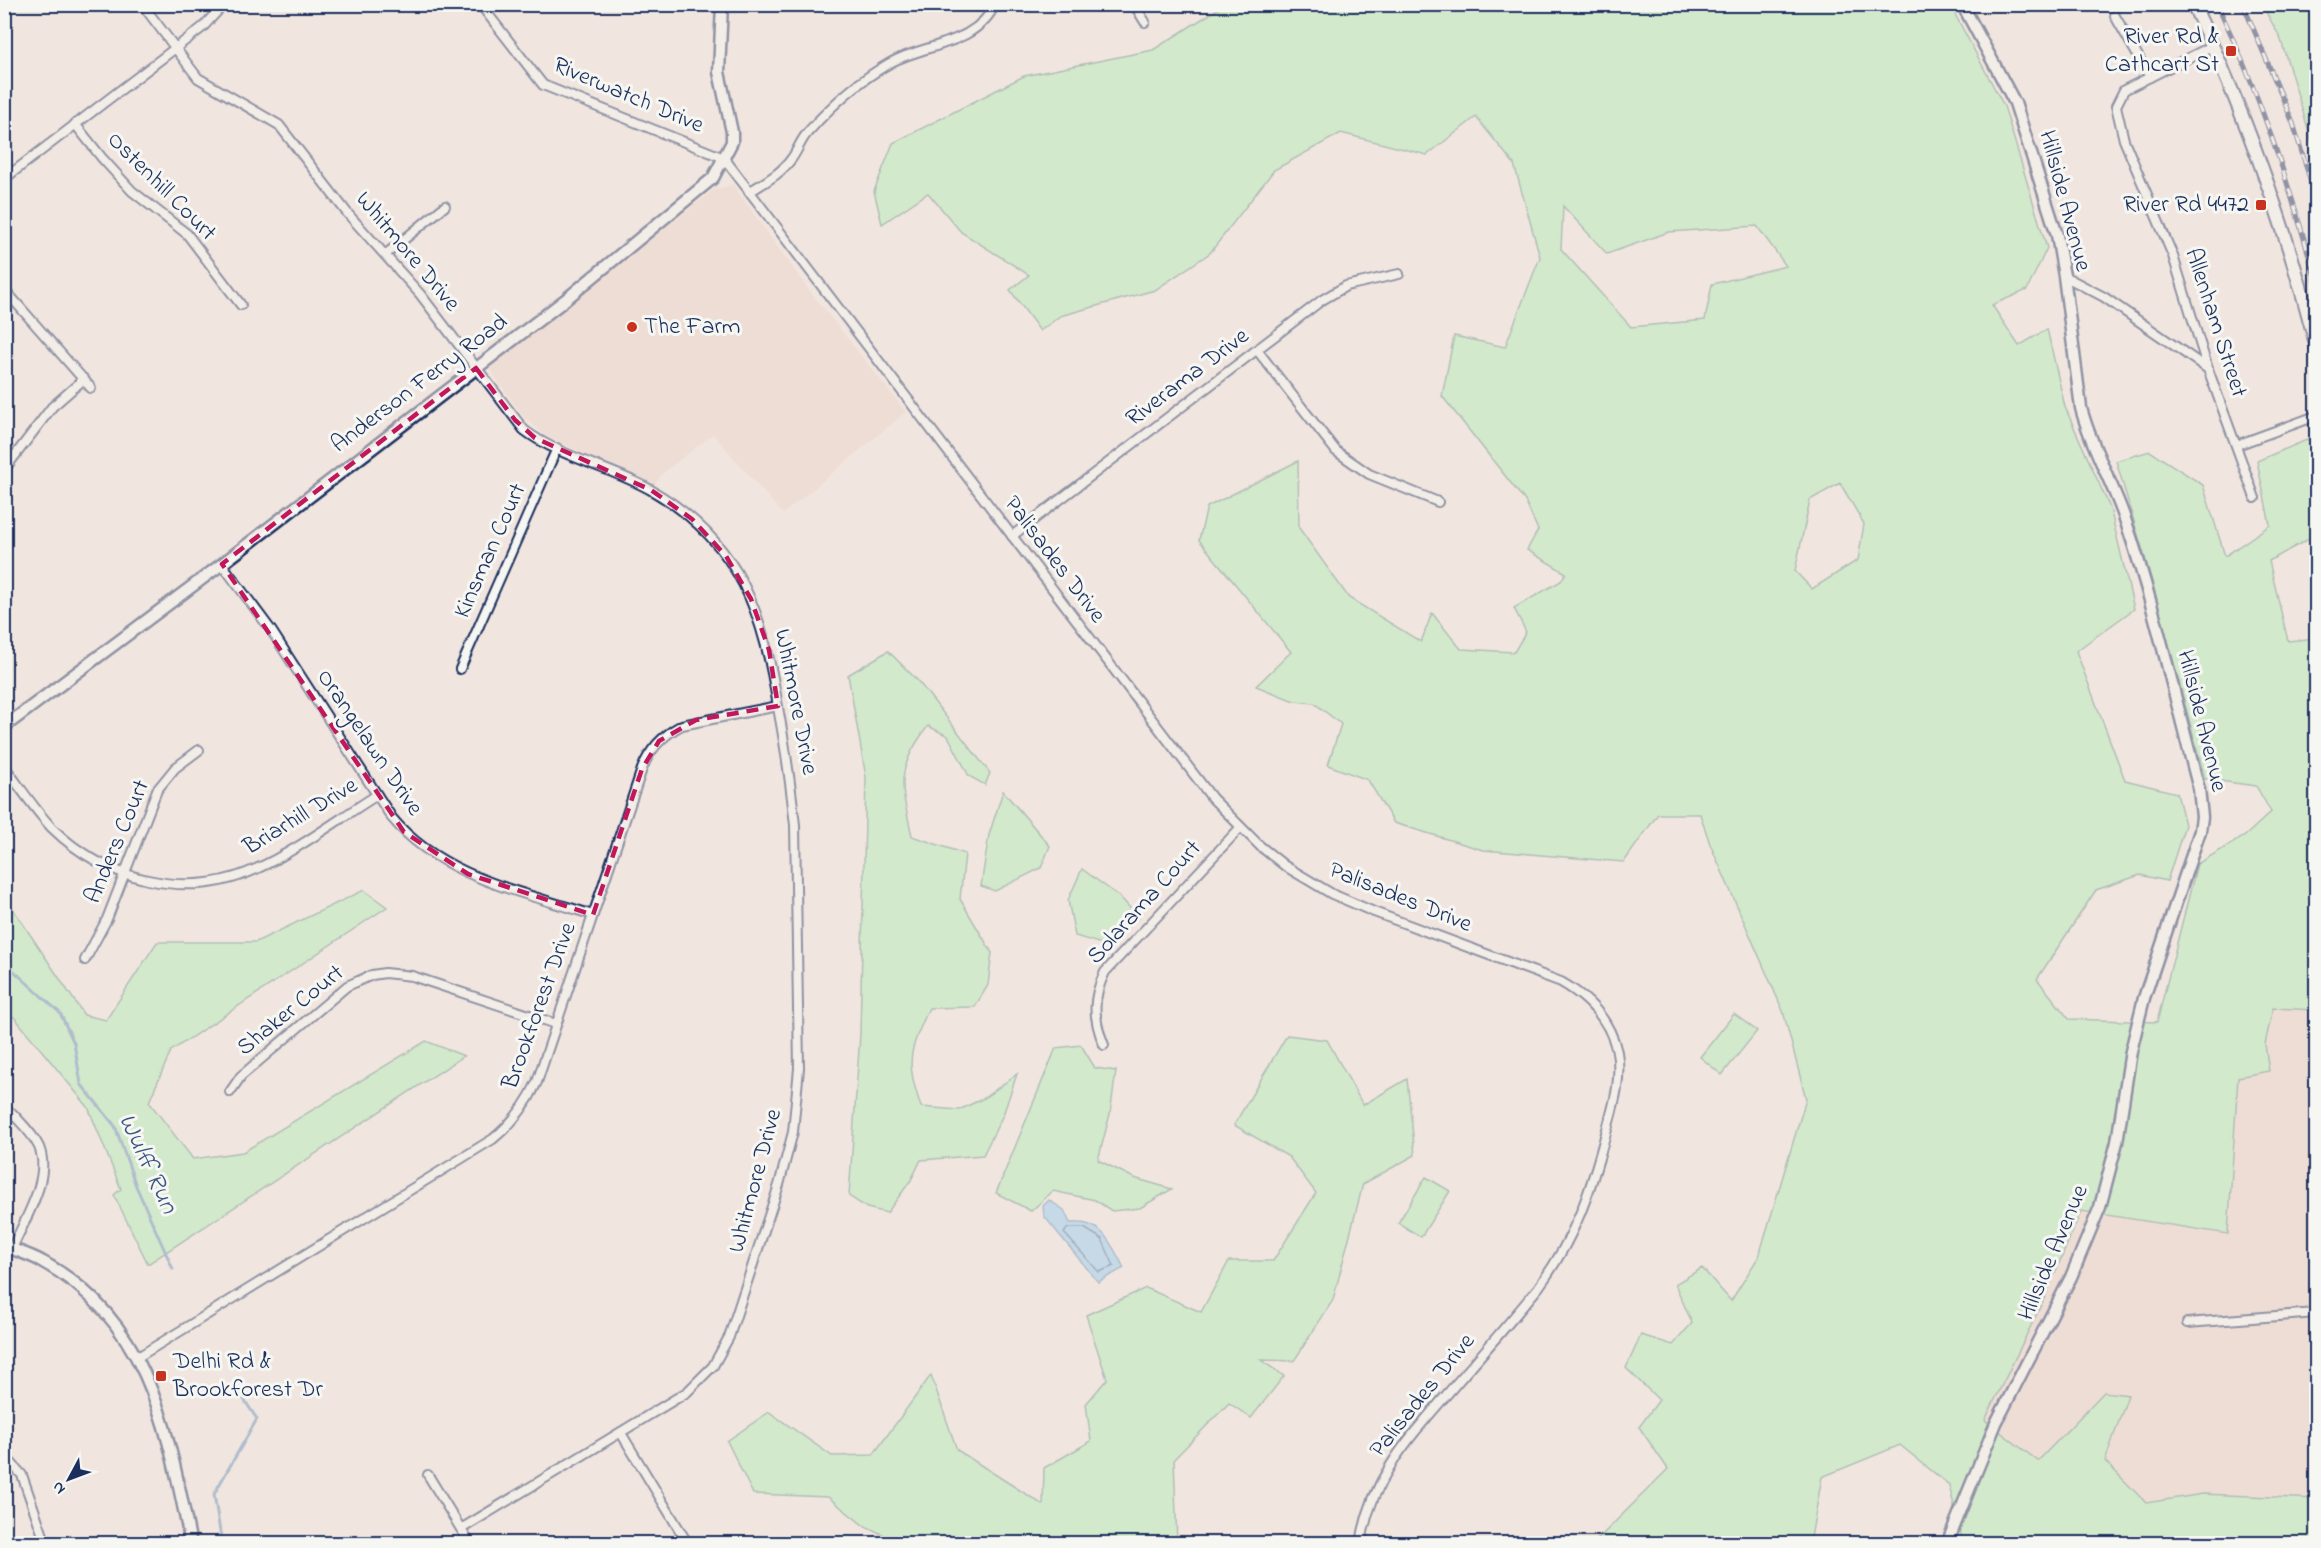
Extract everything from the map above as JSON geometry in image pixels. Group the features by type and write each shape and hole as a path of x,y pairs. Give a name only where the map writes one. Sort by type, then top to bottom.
{"main road":[{"path":"2193,4 2262,166 2297,270 2316,344"}],"street":[{"name":"Whitmore Drive","path":"142,4 206,84 279,125 348,214 420,294 524,430 556,448 651,490 670,502 708,535 726,556 751,599 769,650 795,825 799,1068 791,1142 772,1207 723,1350 701,1380 687,1392 461,1529"},
{"path":"4,179 210,21 224,4"},
{"name":"Riverwatch Drive","path":"480,4 543,85 724,158"},
{"name":"Anderson Ferry Road","path":"4,727 222,564 565,300 713,178 732,142 732,132 719,72 722,4"},
{"path":"749,192 784,167 823,114 873,75 907,54 964,36 982,21 995,4"},
{"path":"1134,4 1145,22"},
{"name":"Hillside Avenue","path":"1947,1544 1996,1423 2071,1277 2100,1207 2115,1152 2131,1051 2144,998 2200,831 2202,817 2199,789 2130,536 2113,487 2085,427 2057,235 2015,103 1962,4"},
{"path":"2115,16 2150,77 2212,46"},
{"name":"Allenham Street","path":"2150,77 2121,94 2116,106 2124,140 2162,226 2208,369 2255,498"},
{"name":"Ostenhill Court","path":"75,124 132,191 187,234 241,305"},
{"name":"Palisades Drive","path":"724,158 1212,798 1240,828 1285,866 1332,894 1561,982 1577,992 1600,1014 1617,1052 1618,1079 1590,1192 1569,1243 1538,1288 1399,1450 1377,1486 1369,1507 1361,1544"},
{"path":"385,255 446,206"},
{"name":"Riverama Drive","path":"1012,536 1333,292 1359,282 1399,273"},
{"path":"2064,276 2104,297 2208,369"},
{"path":"6,292 91,387"},
{"path":"1257,350 1336,451 1369,474 1438,502"},
{"path":"4,470 52,407 84,379"},
{"path":"2237,446 2316,416"},
{"name":"Kinsman Court","path":"460,669 556,448"},
{"name":"Orangelawn Drive","path":"222,564 272,630 377,795 404,832 418,845 458,869 593,915"},
{"name":"Brookforest Drive","path":"138,1357 493,1139 519,1114 529,1099 556,1024 642,769 659,741 670,731 696,720 778,706"},
{"name":"Anders Court","path":"85,960 107,919 157,789 175,768 199,750"},
{"name":"Briarhill Drive","path":"4,766 36,809 65,839 95,860 124,874 151,881 192,884 237,876 274,860 377,795"},
{"name":"Solarama Court","path":"1104,1045 1094,1011 1097,991 1105,972 1240,828"},
{"name":"Shaker Court","path":"230,1092 241,1076 340,992 372,975 399,973 412,976 556,1024"},
{"path":"12,1113 38,1145 43,1166 39,1183 8,1247 42,1261 79,1287 117,1327 138,1357 164,1420 190,1544"},
{"path":"2187,1323 2316,1313"},
{"path":"621,1433 688,1544"},
{"path":"4,1455 22,1475 46,1544"},
{"path":"429,1475 470,1544"}],"highlighted area":[{"path":"476,368 515,420 535,438 651,490 692,519 726,556 751,599 769,650 778,706 696,720 659,741 642,769 593,915 468,874 404,832 222,564"}],"shaded area":[{"path":"733,185 809,290 906,412 783,514 713,434 663,473 654,486 544,435 523,416 490,370 494,361 715,189"},
{"path":"2273,1007 2316,1010 2316,1499 2203,1494 2146,1503 2105,1462 2127,1395 2104,1392 2038,1462 1985,1420 2045,1297 2081,1211 2228,1234 2238,1076 2269,1071 2265,1044"}],"green space":[{"path":"1224,5 1950,5 2004,106 2047,248 2027,290 1992,305 2019,346 2047,329 2065,407 2110,508 2134,609 2076,651 2125,780 2177,793 2185,825 2167,881 2140,875 2096,890 2037,979 2069,1019 2157,1022 2197,864 2245,836 2271,812 2256,786 2205,779 2153,585 2116,461 2150,451 2203,485 2225,556 2270,525 2257,461 2309,439 2316,456 2316,535 2269,561 2288,641 2316,638 2316,1010 2273,1008 2265,1044 2269,1071 2238,1077 2228,1234 2081,1211 2045,1297 1985,1420 2038,1461 2104,1392 2128,1395 2105,1461 2146,1503 2203,1494 2316,1499 2316,1543 1963,1543 1949,1485 1900,1445 1822,1477 1810,1543 1594,1543 1668,1469 1639,1427 1659,1400 1626,1368 1641,1335 1673,1345 1692,1323 1675,1284 1702,1268 1731,1301 1759,1256 1806,1099 1783,1011 1710,844 1700,814 1658,814 1624,862 1483,850 1394,823 1368,780 1328,765 1341,724 1314,703 1294,701 1256,686 1291,652 1199,540 1207,507 1298,461 1299,528 1349,598 1421,642 1432,613 1461,649 1514,652 1526,632 1514,608 1561,581 1566,573 1527,550 1538,530 1525,501 1442,396 1454,336 1505,347 1540,257 1514,164 1476,117 1427,155 1341,133 1274,170 1210,253 1155,290 1060,316 1040,331 1010,290 1029,275 961,232 928,193 882,224 874,191 893,143 1024,76 1153,50","holes":["1563,206 1607,254 1669,232 1757,226 1786,266 1712,284 1705,320 1631,327 1561,249","1840,483 1864,524 1858,560 1812,589 1795,571 1810,500"]},
{"path":"2262,5 2316,5 2316,155 2280,37"},
{"path":"888,651 918,681 990,773 985,785 969,776 948,736 928,726 905,767 903,791 912,836 965,854 960,899 992,953 988,985 975,1007 929,1008 913,1046 911,1066 916,1091 921,1107 959,1110 984,1098 1017,1074 1003,1115 983,1155 921,1160 911,1180 887,1213 867,1208 849,1196 860,1034 866,777 848,675"},
{"path":"1003,791 1050,846 1041,868 995,891 981,886 989,835"},
{"path":"1082,869 1120,897 1139,918 1105,945 1075,936 1068,900"},
{"path":"364,890 387,907 171,1051 149,1102 193,1159 243,1152 426,1041 464,1056 148,1264 114,1195 121,1189 88,1107 15,1018 5,1011 5,897 84,1015 106,1020 157,942 256,942"},
{"path":"1734,1014 1757,1031 1722,1075 1700,1057"},
{"path":"1287,1035 1327,1040 1363,1105 1407,1079 1415,1155 1363,1184 1333,1300 1294,1361 1261,1360 1284,1376 1251,1418 1229,1403 1174,1459 1177,1543 901,1543 863,1525 828,1497 753,1494 727,1441 769,1412 832,1456 873,1455 931,1375 957,1450 1043,1505 1044,1468 1091,1441 1086,1404 1107,1379 1086,1315 1146,1288 1201,1312 1229,1261 1273,1261 1316,1193 1289,1157 1234,1125"},
{"path":"1081,1045 1095,1068 1116,1071 1110,1114 1098,1160 1134,1178 1172,1189 1140,1208 1112,1211 1095,1200 1053,1191 1031,1211 996,1193 1056,1048"},
{"path":"1426,1177 1450,1191 1421,1237 1398,1223"}],"water":[{"path":"1049,1200 1064,1210 1070,1223 1081,1223 1098,1229 1109,1242 1124,1268 1098,1282 1044,1216 1043,1206"}],"waterway":[{"name":"Wulff Run","path":"4,962 60,1013 74,1043 81,1084 115,1126 136,1186 173,1269"},
{"name":"Wulff Run","path":"222,1544 214,1494 257,1419 243,1398"}],"railway":[{"path":"2217,4 2247,72 2273,141 2316,281"},
{"path":"2243,4 2293,123 2316,199"}],"place":[{"name":"River Rd & Cathcart St","path":"2231,51"},
{"name":"River Rd 4472","path":"2261,205"},
{"name":"The Farm","path":"632,327"},
{"name":"Delhi Rd & Brookforest Dr","path":"161,1376"}]}
